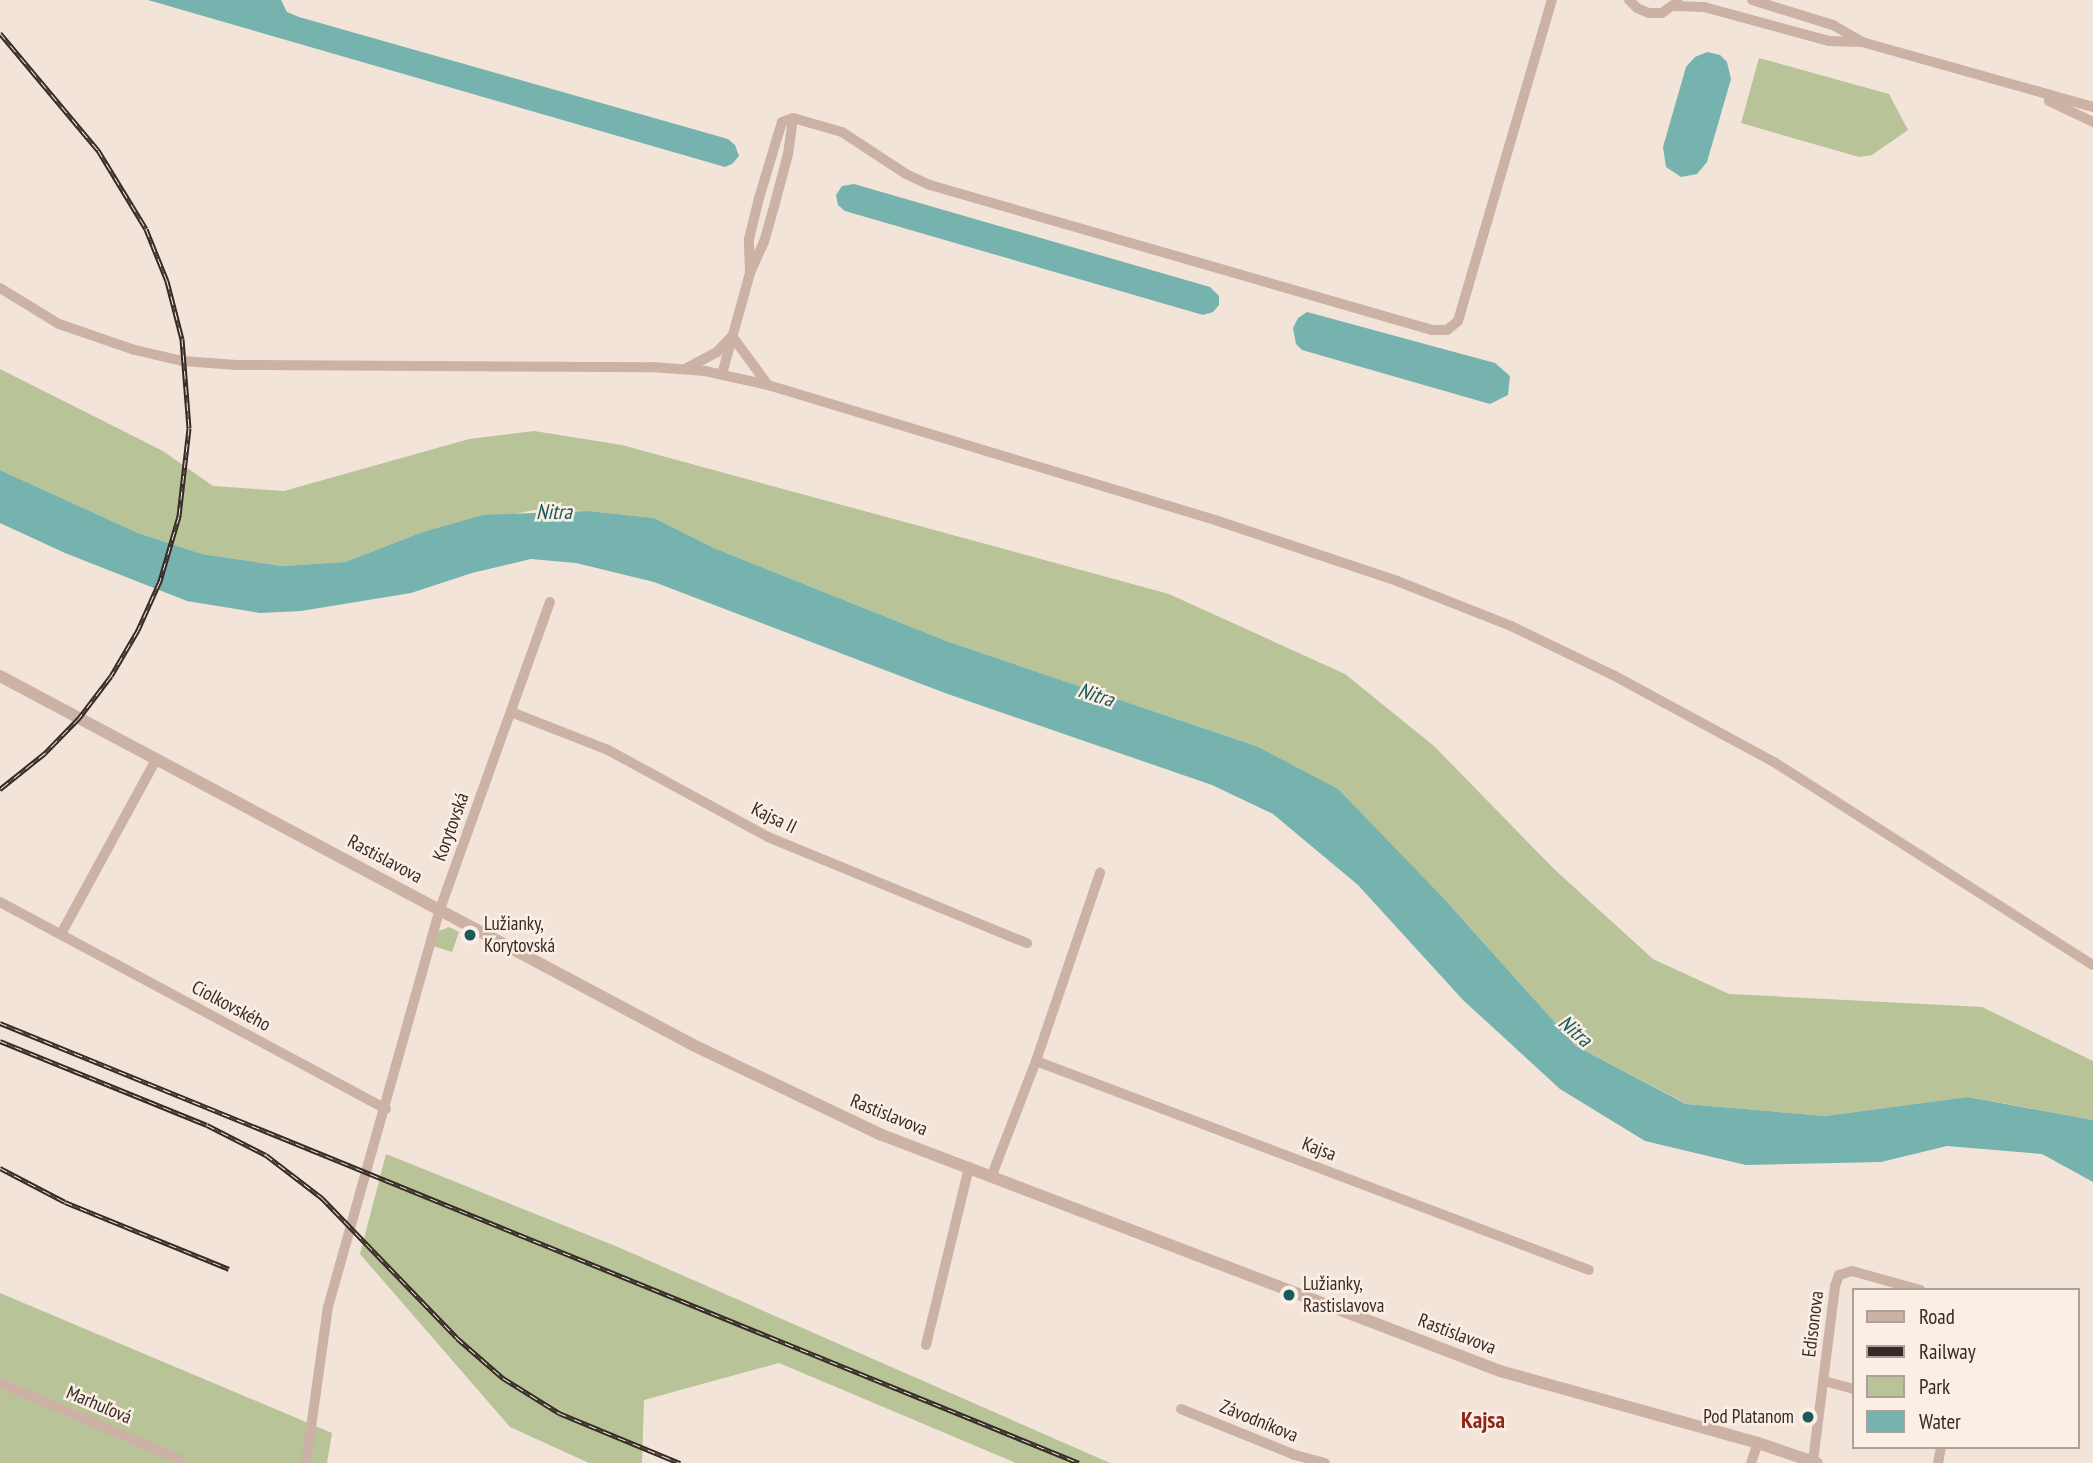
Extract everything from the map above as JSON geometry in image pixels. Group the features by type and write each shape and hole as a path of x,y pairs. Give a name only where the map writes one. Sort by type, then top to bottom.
{"street":[{"path":"750,272 749,239 759,198 782,122 793,118 842,132 906,174 930,185 1432,330 1447,330 1458,321 1552,0"},
{"path":"1629,0 1636,8 1649,13 1662,13 1677,3 1704,7 1829,41 1862,42"},
{"path":"1752,0 1833,25 1862,42 2021,89 2093,107"},
{"path":"2021,89 2093,122"},
{"path":"722,374 750,272 764,242 793,118"},
{"path":"0,288 58,324 135,350 182,361 237,365 686,369 722,374 768,385 1221,522 1397,581 1511,626 1702,721 1774,762 2093,965"},
{"path":"686,369 717,352 732,336"},
{"path":"732,336 768,385"},
{"name":"Korytovská","path":"306,1463 328,1307 386,1109 440,909 550,602"},
{"name":"Rastislavova","path":"0,676 782,1090 882,1135 1500,1371 1758,1443 1815,1462"},
{"name":"Kajsa II","path":"511,712 608,750 768,837 1027,943"},
{"path":"61,934 156,760"},
{"path":"992,1175 1037,1060 1100,873"},
{"name":"Ciolkovského","path":"0,902 386,1109"},
{"name":"Kajsa","path":"1037,1060 1589,1270"},
{"path":"926,1345 969,1167"},
{"name":"Edisonova","path":"1815,1462 1839,1275 1852,1271 1913,1288"},
{"path":"1824,1381 1852,1389"},
{"name":"Marhuľová","path":"0,1383 166,1453 182,1463"},
{"name":"Závodníkova","path":"1181,1409 1295,1455 1325,1463"},
{"path":"1751,1463 1758,1443"}],"green space":[{"path":"1759,58 1889,94 1908,130 1872,155 1859,157 1741,123"},
{"path":"0,369 163,451 213,486 284,491 469,439 534,431 622,445 1169,594 1345,674 1434,746 1554,869 1653,959 1729,994 1982,1007 2093,1061 2093,1120 1969,1097 1825,1116 1687,1104 1576,1046 1447,902 1256,746 949,642 714,548 654,518 588,511 534,510 420,533 345,562 282,566 202,554 138,533 0,470"},
{"path":"449,927 459,932 452,952 433,946 439,931"},
{"path":"386,1154 618,1247 1110,1463 1016,1463 779,1363 644,1400 642,1463 589,1463 510,1427 360,1254"},
{"path":"0,1293 332,1433 327,1463 0,1463"}],"water":[{"path":"148,0 281,0 287,12 299,17 728,139 735,145 739,156 725,167"},
{"path":"1707,52 1720,55 1727,62 1731,79 1707,162 1697,174 1681,177 1666,167 1663,147 1686,67 1695,57"},
{"path":"854,184 1210,287 1219,296 1219,305 1213,312 1203,315 845,211 838,205 836,195 842,186"},
{"path":"1307,312 1495,363 1510,376 1508,395 1490,404 1302,350 1296,344 1293,328 1298,318"},
{"name":"Nitra","path":"0,470 138,533 202,554 282,566 345,562 420,533 483,515 588,511 654,518 714,548 949,642 1256,746 1338,789 1447,902 1576,1046 1686,1104 1825,1116 1968,1097 2093,1120 2093,1182 2042,1154 1947,1146 1881,1162 1746,1165 1645,1141 1560,1089 1463,1000 1358,885 1273,814 1212,785 945,693 654,582 576,563 531,559 472,573 411,593 301,611 260,613 187,601 65,553 0,523"}],"railway":[{"path":"0,33 98,150 146,229 167,281 182,339 189,428 179,516 160,581 138,630 111,676 79,718 45,753 0,789"},
{"path":"0,1023 1079,1463"},
{"path":"0,1041 207,1125 266,1155 322,1198 457,1338 503,1378 559,1413 680,1463"},
{"path":"0,1168 65,1202 229,1269"}],"place":[{"name":"Lužianky, Korytovská","path":"470,935"},
{"name":"Lužianky, Rastislavova","path":"1289,1295"},
{"name":"Pod Platanom","path":"1808,1417"}],"district":[{"name":"Kajsa","path":"1483,1420"}]}
